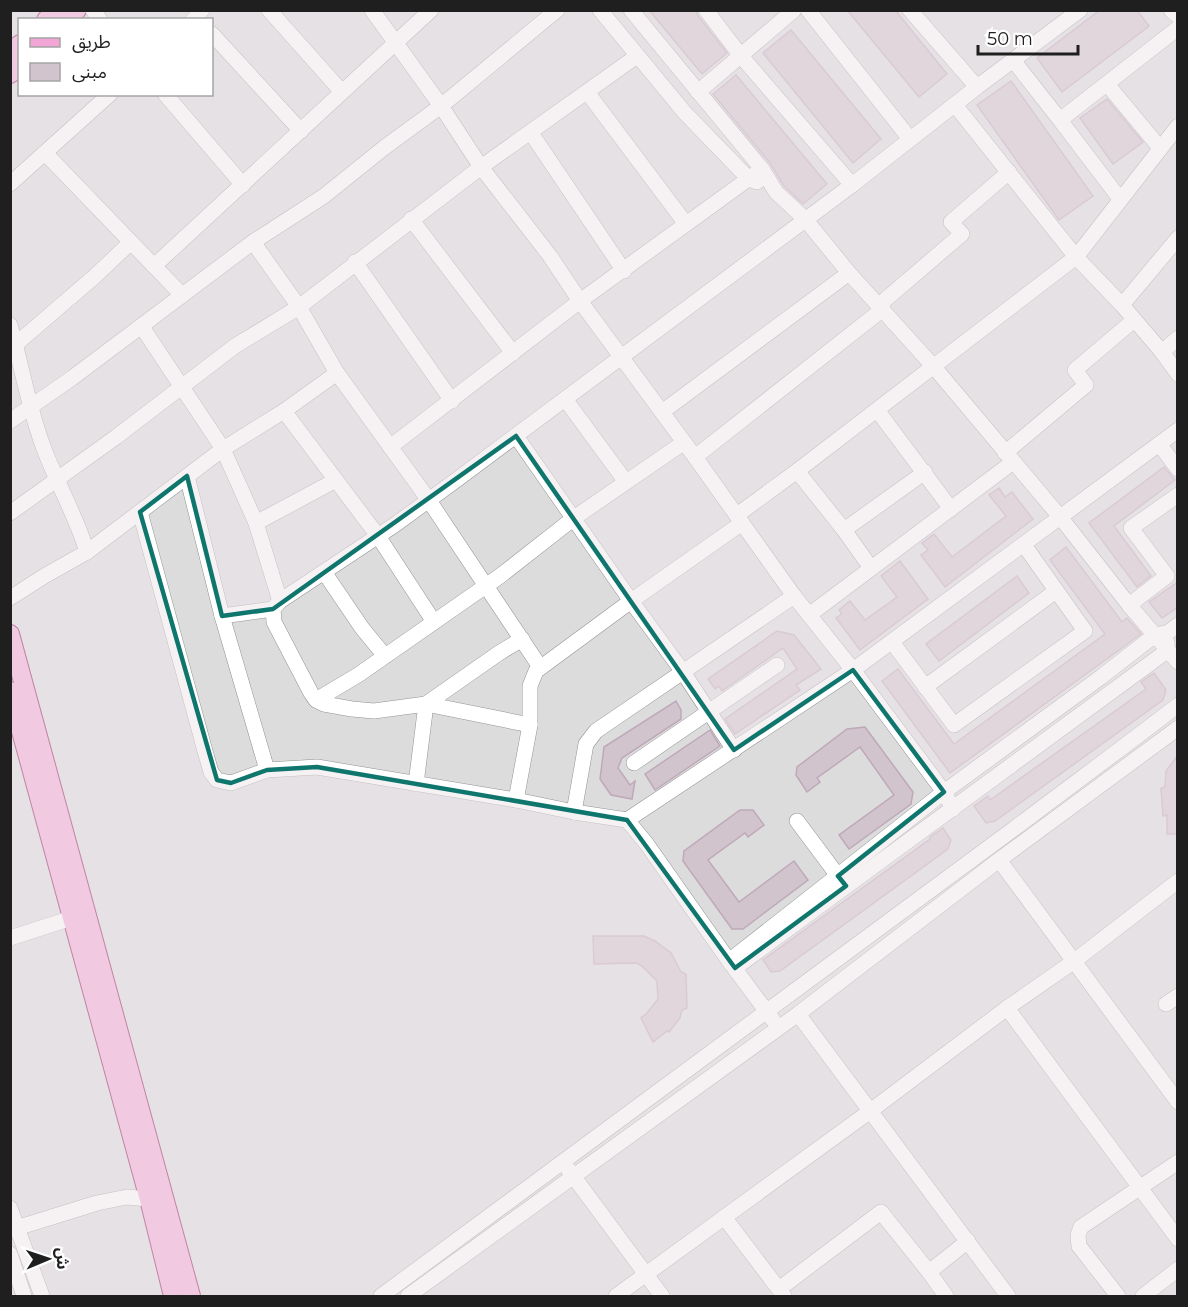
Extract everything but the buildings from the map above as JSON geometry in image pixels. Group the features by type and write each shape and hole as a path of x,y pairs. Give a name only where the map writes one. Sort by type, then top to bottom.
{"main road":[{"path":"10,634 157,1199 173,1296"},
{"path":"10,691 72,918 157,1199 191,1296"}],"street":[{"path":"269,10 342,92"},
{"path":"372,10 481,166 550,256 580,301 808,615 853,670 944,792 953,809"},
{"path":"154,266 431,10"},
{"path":"10,421 142,327 253,242 324,196 441,106 556,10"},
{"path":"600,10 686,113 805,219 1061,518 1128,605 1166,631 1172,657 953,809 842,881 732,964"},
{"path":"631,10 698,92 755,174"},
{"path":"706,10 741,56 852,185"},
{"path":"698,92 794,10"},
{"path":"808,10 910,139"},
{"path":"910,10 977,87"},
{"path":"222,616 276,605 378,536 622,358 1080,10"},
{"path":"1171,10 1178,16"},
{"path":"1060,120 1178,28"},
{"path":"213,35 301,131"},
{"path":"10,513 235,346 298,307 481,166 531,133 637,56"},
{"path":"1014,60 1120,199"},
{"path":"1107,84 1160,148"},
{"path":"587,92 686,224"},
{"path":"10,184 108,96"},
{"path":"167,96 243,185"},
{"path":"956,105 1076,257 1122,305 1178,374"},
{"path":"516,800 530,725 530,686 536,671 740,519 798,471 1076,257 1178,126"},
{"path":"531,133 624,271"},
{"path":"45,153 182,295"},
{"path":"695,457 881,307 962,234 951,222 1009,172"},
{"path":"390,447 580,301 755,174"},
{"path":"411,219 513,353"},
{"path":"1122,305 1178,238"},
{"path":"16,344 131,242"},
{"path":"253,242 298,307 336,373 428,499 540,667"},
{"path":"355,262 452,401"},
{"path":"662,412 849,273"},
{"path":"808,615 951,509 1009,458 1086,385 1075,370 1134,320"},
{"path":"10,325 30,407 56,480 80,528 87,552"},
{"path":"142,327 223,449 256,523 276,605 274,622 316,700 324,704 374,711 426,704 530,725"},
{"path":"1162,352 1178,338"},
{"path":"10,598 87,552 223,449 285,411 336,373"},
{"path":"565,399 626,482"},
{"path":"877,410 951,509"},
{"path":"285,411 378,536 434,622"},
{"path":"140,512 211,771 217,780 231,783 267,770 317,767 627,820 853,670 1178,430"},
{"path":"516,436 683,672 734,750"},
{"path":"316,700 358,675 487,585 574,518 683,443"},
{"path":"1160,444 1178,469"},
{"path":"798,471 871,568"},
{"path":"844,530 925,472"},
{"path":"187,476 222,616 267,770"},
{"path":"256,523 336,480"},
{"path":"1128,605 1172,572 1131,528 1178,495"},
{"path":"892,642 954,725 1085,631 1024,545"},
{"path":"324,572 362,628 385,656"},
{"path":"925,687 1056,591"},
{"path":"574,812 586,744 596,731 794,596"},
{"path":"842,881 944,792 1166,631"},
{"path":"416,784 426,704 522,639"},
{"path":"634,764 777,665"},
{"path":"381,1296 768,1012 1178,705"},
{"path":"408,1296 798,1014 999,860 1178,728"},
{"path":"627,820 778,1027"},
{"path":"797,821 842,881"},
{"path":"999,860 1178,1102"},
{"path":"616,1296 869,1112 1007,1008 1073,962 1178,881"},
{"path":"10,938 72,918"},
{"path":"1007,1008 1178,1239"},
{"path":"798,1014 1008,1296"},
{"path":"563,1161 662,1296"},
{"path":"1118,1296 1079,1246 1078,1235 1081,1227 1178,1162"},
{"path":"14,1228 97,1203 127,1197 157,1199"},
{"path":"10,1208 14,1228 42,1296"},
{"path":"724,1216 781,1293 881,1212 946,1296"},
{"path":"929,1272 968,1241"},
{"path":"10,1254 24,1296"},
{"path":"1143,1296 1178,1269"}],"highlighted area":[{"path":"516,436 734,750 853,670 944,792 838,876 846,886 735,968 627,820 317,767 267,770 231,783 217,780 140,512 187,476 222,616 273,609"}],"shaded area":[{"path":"11,11 1177,11 1177,1296 11,1296"}]}
